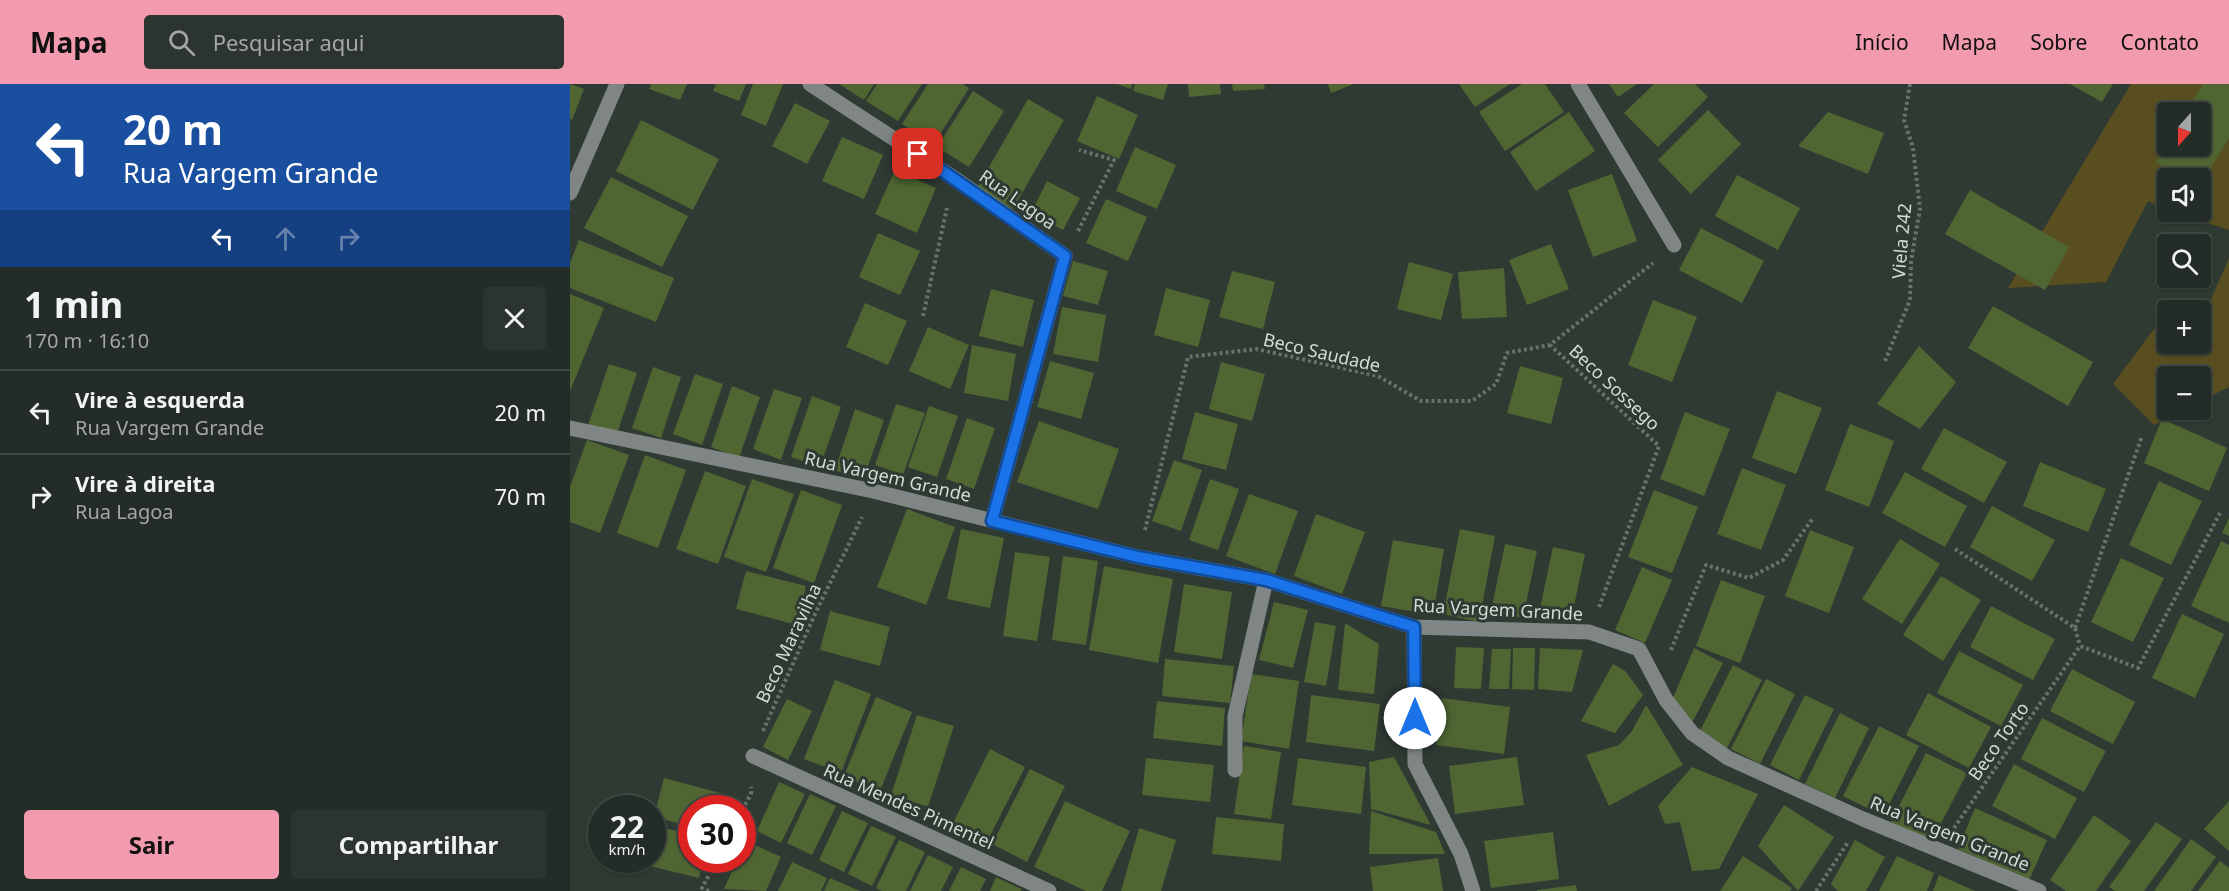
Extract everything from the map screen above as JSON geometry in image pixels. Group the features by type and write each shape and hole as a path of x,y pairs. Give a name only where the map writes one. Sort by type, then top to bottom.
{"street":[{"path":"570,193 617,84"},
{"name":"Rua Lagoa","path":"810,84 954,178 1065,256"},
{"path":"1578,84 1674,245"},
{"path":"992,521 1065,256"},
{"name":"Rua Vargem Grande","path":"570,428 873,491 1138,557 1266,580 1414,627 1589,632 1639,650 1666,700 1692,733 1728,758 1863,819 2039,891"},
{"path":"1235,770 1235,716 1266,580"},
{"path":"1414,627 1415,764 1461,854 1473,891"},
{"name":"Rua Mendes Pimentel","path":"753,756 1049,891"}],"path":[{"name":"Viela 242","path":"1885,361 1910,300 1911,261 1920,209 1913,148 1904,120 1910,84"},
{"path":"1065,256 1114,160 1079,150"},
{"path":"923,316 954,178"},
{"name":"Beco Sossego","path":"1589,632 1659,446 1550,345 1674,245"},
{"name":"Beco Saudade","path":"1138,557 1188,357 1257,349 1378,376 1420,401 1472,401 1496,384 1506,353 1550,345"},
{"path":"2142,436 2076,628 2080,646 2138,668 2220,513"},
{"name":"Beco Maravilha","path":"750,795 753,756 786,677 873,491"},
{"path":"1657,684 1706,565 1749,578 1783,560 1813,518"},
{"path":"1955,549 2076,628"},
{"name":"Beco Torto","path":"1939,850 2080,646"},
{"path":"1816,891 1863,819"},
{"path":"709,891 702,888 710,873"}],"shaded area":[{"path":"2131,84 2229,84 2229,230 2204,222 2211,222 2211,168 2157,168 2157,205 2148,201 2106,282 2008,288"},
{"path":"2229,258 2229,387 2211,396 2211,366 2157,366 2157,420 2164,420 2154,425 2113,384 2157,325 2157,354 2211,354 2211,300"}],"building":[{"path":"570,84 584,89 572,120 570,119"},
{"path":"651,84 687,84 680,100 649,89"},
{"path":"716,84 746,84 739,101 713,91"},
{"path":"753,84 783,84 766,126 741,115"},
{"path":"839,84 874,84 864,100"},
{"path":"877,84 922,84 898,121 866,101"},
{"path":"928,84 963,84 969,88 934,144 902,124"},
{"path":"1117,84 1132,84 1131,89"},
{"path":"1135,84 1168,84 1163,100 1133,91"},
{"path":"1188,84 1220,84 1221,94 1189,97"},
{"path":"1232,84 1264,84 1265,89 1233,91"},
{"path":"1328,84 1354,84 1331,93"},
{"path":"1459,84 1510,84 1475,107"},
{"path":"1522,84 1545,84 1564,112 1505,151 1479,112"},
{"path":"1609,84 1637,84 1618,97"},
{"path":"1654,84 1695,84 1708,97 1658,147 1624,113"},
{"path":"2070,84 2113,84 2102,102"},
{"path":"2203,84 2229,84 2229,138 2210,168 2166,168 2156,162 2160,156 2211,156 2211,102 2192,102"},
{"path":"973,91 1004,111 969,167 937,147"},
{"path":"1097,96 1138,115 1119,159 1077,141"},
{"path":"1028,99 1064,120 1013,209 977,188"},
{"path":"795,103 830,121 807,164 772,146"},
{"path":"1708,110 1741,144 1691,194 1658,160"},
{"path":"1569,112 1595,151 1536,191 1510,152"},
{"path":"1828,112 1884,133 1868,174 1798,146"},
{"path":"641,120 719,159 693,210 616,171"},
{"path":"842,137 883,155 864,199 822,181"},
{"path":"1135,147 1176,165 1157,209 1116,191"},
{"path":"895,170 936,188 917,233 875,214"},
{"path":"1612,174 1637,241 1593,257 1568,190"},
{"path":"1737,175 1800,208 1778,250 1715,216"},
{"path":"611,177 688,216 662,267 584,228"},
{"path":"1047,181 1080,198 1063,230 1031,213"},
{"path":"1970,190 2069,247 2045,290 1945,234"},
{"path":"1106,199 1147,217 1128,261 1086,243"},
{"path":"1701,228 1764,261 1742,303 1679,270"},
{"path":"878,233 920,251 900,295 859,277"},
{"path":"579,240 674,278 656,322 570,288 570,263"},
{"path":"1551,244 1569,289 1527,305 1509,260"},
{"path":"1073,261 1108,271 1098,305 1063,296"},
{"path":"1409,262 1453,274 1441,320 1397,309"},
{"path":"1504,268 1507,317 1462,319 1458,272"},
{"path":"1232,271 1275,282 1263,329 1219,317"},
{"path":"1166,288 1210,300 1198,347 1154,335"},
{"path":"991,289 1034,300 1023,347 979,336"},
{"path":"570,294 604,308 570,391"},
{"path":"1653,300 1697,317 1672,382 1628,365"},
{"path":"865,303 907,321 888,365 846,347"},
{"path":"1993,306 2093,362 2068,406 1968,348"},
{"path":"1062,307 1106,315 1098,362 1053,354"},
{"path":"928,327 969,345 950,389 909,371"},
{"path":"972,345 1016,354 1008,401 964,393"},
{"path":"1919,346 1956,382 1920,429 1877,404"},
{"path":"1050,361 1094,373 1081,419 1037,407"},
{"path":"1221,362 1265,374 1252,421 1209,409"},
{"path":"609,364 637,373 617,434 588,425"},
{"path":"1520,366 1563,378 1551,424 1507,413"},
{"path":"653,367 681,377 661,438 632,428"},
{"path":"695,374 723,384 702,445 673,434"},
{"path":"732,386 760,397 739,458 711,447"},
{"path":"774,389 802,398 781,460 753,449"},
{"path":"1777,391 1822,408 1796,474 1752,458"},
{"path":"812,396 841,407 820,467 791,457"},
{"path":"896,404 925,413 903,475 875,465"},
{"path":"929,406 958,416 937,477 908,467"},
{"path":"855,409 884,420 863,481 835,470"},
{"path":"1195,412 1238,424 1226,470 1182,459"},
{"path":"1685,412 1730,429 1704,496 1660,479"},
{"path":"967,418 995,428 974,489 946,479"},
{"path":"2162,420 2227,448 2209,491 2144,463"},
{"path":"1039,421 1119,449 1098,509 1017,482"},
{"path":"1850,424 1894,441 1869,507 1825,490"},
{"path":"1944,428 2007,462 1984,503 1921,469"},
{"path":"587,440 629,455 600,533 570,522 570,487"},
{"path":"645,455 686,470 658,548 617,533"},
{"path":"1174,460 1202,470 1181,531 1152,521"},
{"path":"2040,462 2106,489 2088,532 2023,506"},
{"path":"1742,468 1786,485 1761,550 1717,534"},
{"path":"705,471 746,486 718,564 676,549"},
{"path":"1905,472 1967,506 1945,547 1882,513"},
{"path":"752,479 794,494 766,572 724,557"},
{"path":"1210,479 1239,489 1218,550 1189,540"},
{"path":"2159,481 2202,501 2171,565 2129,545"},
{"path":"801,490 842,505 814,583 773,568"},
{"path":"1654,490 1698,507 1672,573 1628,557"},
{"path":"1249,494 1298,511 1275,574 1226,556"},
{"path":"1992,506 2055,540 2032,581 1970,547"},
{"path":"907,509 955,527 926,605 877,587"},
{"path":"1316,514 1365,532 1342,594 1294,576"},
{"path":"2229,518 2229,536 2222,533"},
{"path":"961,529 1004,538 990,608 947,599"},
{"path":"1460,529 1495,536 1479,622 1443,614"},
{"path":"1810,530 1854,547 1829,613 1785,596"},
{"path":"1900,539 1940,564 1902,624 1862,599"},
{"path":"1393,540 1444,549 1433,615 1381,606"},
{"path":"2221,541 2229,545 2229,623 2191,606"},
{"path":"1505,544 1537,551 1523,618 1491,611"},
{"path":"1553,547 1585,554 1571,620 1539,613"},
{"path":"1015,552 1050,557 1037,641 1003,636"},
{"path":"1063,556 1098,561 1086,645 1052,640"},
{"path":"2121,558 2164,578 2133,642 2091,622"},
{"path":"1104,566 1173,579 1158,663 1089,650"},
{"path":"1642,567 1672,580 1645,643 1615,630"},
{"path":"746,571 806,586 797,625 736,609"},
{"path":"1941,576 1981,600 1943,661 1903,635"},
{"path":"1721,580 1765,596 1740,663 1696,646"},
{"path":"1184,584 1232,592 1222,659 1174,652"},
{"path":"1274,602 1308,610 1293,668 1259,660"},
{"path":"1991,606 2055,639 2033,680 1970,647"},
{"path":"830,611 890,627 880,666 820,650"},
{"path":"2182,614 2224,634 2195,698 2152,678"},
{"path":"1315,622 1336,626 1326,686 1304,682"},
{"path":"1345,623 1379,644 1374,694 1338,690"},
{"path":"1456,647 1484,648 1481,689 1454,688"},
{"path":"1513,648 1535,648 1534,690 1512,689"},
{"path":"1540,648 1583,650 1572,692 1538,689"},
{"path":"1694,648 1723,663 1692,723 1673,698"},
{"path":"1492,649 1511,649 1509,689 1489,689"},
{"path":"1959,651 2023,685 2001,726 1937,693"},
{"path":"1165,659 1234,666 1230,703 1162,696"},
{"path":"1613,664 1625,671 1643,695 1615,733 1581,721"},
{"path":"1733,665 1762,680 1726,750 1698,735"},
{"path":"2072,669 2135,702 2113,744 2050,711"},
{"path":"1251,674 1299,681 1289,749 1241,741"},
{"path":"1766,679 1795,694 1760,764 1731,749"},
{"path":"835,680 871,694 841,773 804,759"},
{"path":"1928,693 1991,727 1969,768 1906,735"},
{"path":"1311,695 1380,704 1374,751 1306,742"},
{"path":"1805,695 1834,709 1799,780 1770,765"},
{"path":"876,697 912,712 880,791 844,776"},
{"path":"1442,698 1510,707 1504,754 1436,745"},
{"path":"787,699 812,711 788,760 763,747"},
{"path":"1157,701 1225,708 1222,746 1153,738"},
{"path":"1646,705 1683,765 1609,806 1586,755 1619,745 1632,731"},
{"path":"1840,713 1869,728 1835,798 1805,784"},
{"path":"917,715 954,726 928,807 891,795"},
{"path":"2042,718 2106,751 2084,792 2021,759"},
{"path":"1879,726 1919,746 1883,816 1843,796"},
{"path":"1244,746 1281,752 1271,819 1234,814"},
{"path":"990,749 1025,767 987,842 952,825"},
{"path":"1926,753 1967,773 1931,843 1891,822"},
{"path":"1394,757 1431,825 1371,809 1369,762"},
{"path":"1517,757 1524,805 1455,814 1449,766"},
{"path":"1146,758 1214,765 1210,802 1142,795"},
{"path":"1298,758 1366,767 1361,814 1292,805"},
{"path":"2014,764 2077,798 2055,839 1992,806"},
{"path":"1692,767 1758,794 1719,869 1692,871 1680,822 1665,824 1658,806"},
{"path":"1030,769 1065,786 1027,862 992,844"},
{"path":"664,778 724,794 678,795 678,823 666,820 666,795 660,795"},
{"path":"779,782 805,794 781,843 757,831"},
{"path":"810,794 836,806 812,855 787,843"},
{"path":"1065,801 1130,831 1102,891 1086,891 1034,867"},
{"path":"2229,801 2229,851 2204,829"},
{"path":"1784,805 1834,837 1798,891 1758,846"},
{"path":"1975,808 2047,840 2029,880 1958,849"},
{"path":"842,811 868,823 844,872 819,860"},
{"path":"1371,811 1436,832 1445,854 1369,854"},
{"path":"2094,815 2131,841 2096,891 2066,891 2050,880"},
{"path":"1216,817 1284,824 1281,861 1212,854"},
{"path":"2156,822 2182,839 2144,891 2115,891 2109,887"},
{"path":"871,826 896,837 872,886 848,874"},
{"path":"666,828 678,832 678,873 666,870"},
{"path":"1139,828 1176,840 1161,891 1121,891"},
{"path":"1553,832 1559,879 1491,888 1484,841"},
{"path":"2191,839 2216,857 2191,891 2154,891"},
{"path":"899,840 925,852 906,891 882,891 876,888"},
{"path":"1855,840 1885,857 1866,891 1838,891 1831,884"},
{"path":"756,846 781,857 766,891 724,889 731,873 756,873"},
{"path":"928,855 953,867 941,891 910,891"},
{"path":"1743,856 1792,888 1790,891 1720,891"},
{"path":"1897,856 1934,873 1927,891 1879,891"},
{"path":"1438,858 1443,891 1373,891 1370,867"},
{"path":"2220,861 2229,868 2229,891 2198,891"},
{"path":"792,862 827,878 821,891 778,891"},
{"path":"961,867 986,879 980,891 949,891"},
{"path":"679,873 700,873 699,878"},
{"path":"1939,875 1975,891 1933,891"},
{"path":"996,877 1021,889 1021,891 990,891"},
{"path":"830,878 860,891 824,891"},
{"path":"1576,885 1577,891 1537,891 1537,890"}],"route":[{"path":"918,154 1065,256 992,521 1138,557 1266,580 1414,627 1415,718"}]}
